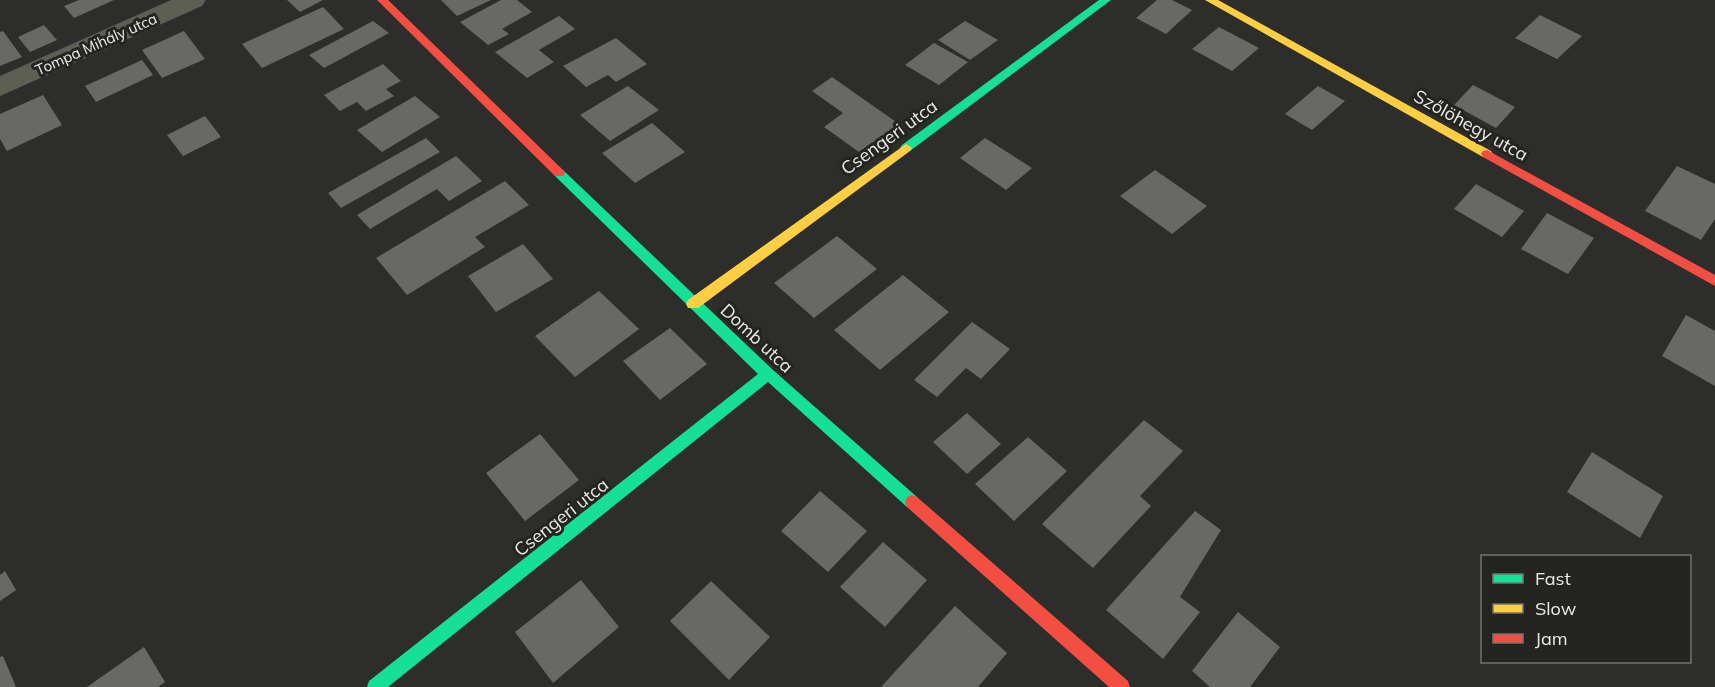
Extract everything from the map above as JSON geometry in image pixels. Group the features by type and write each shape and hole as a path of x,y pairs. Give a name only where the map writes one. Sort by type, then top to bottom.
{"street":[{"name":"Tompa Mihály utca","path":"0,87 193,0"},
{"name":"Domb utca","path":"382,0 693,304 768,374 1122,687"},
{"name":"Csengeri utca","path":"693,304 1106,0"},
{"name":"Szőlöhegy utca","path":"1210,0 1715,281"},
{"name":"Csengeri utca","path":"375,687 768,374"}],"building":[{"path":"79,0 114,0 74,18 64,6"},
{"path":"287,0 323,0 300,12"},
{"path":"441,0 491,0 457,16"},
{"path":"501,0 517,0 532,12 502,29 509,34 488,45 460,22"},
{"path":"1157,0 1172,0 1192,10 1166,34 1136,18"},
{"path":"323,7 344,29 262,68 242,44"},
{"path":"1540,15 1582,36 1557,59 1515,38"},
{"path":"559,16 575,29 539,50 554,62 527,78 495,52"},
{"path":"373,21 389,33 324,68 309,55"},
{"path":"965,21 998,40 970,60 938,40"},
{"path":"44,25 57,40 30,52 18,37"},
{"path":"1219,27 1259,48 1232,71 1192,49"},
{"path":"3,31 22,57 0,66 0,32"},
{"path":"184,31 205,59 162,78 142,50"},
{"path":"616,38 647,64 616,82 608,75 586,87 563,66"},
{"path":"934,43 968,62 939,85 905,65"},
{"path":"142,60 153,75 96,102 85,86"},
{"path":"383,64 401,81 386,89 394,96 366,111 357,102 340,111 324,95"},
{"path":"832,77 899,124 859,152 824,127 843,113 812,91"},
{"path":"1473,85 1515,107 1496,128 1454,105"},
{"path":"628,86 659,110 610,141 580,115"},
{"path":"1318,86 1345,101 1312,130 1285,114"},
{"path":"43,95 62,125 7,151 0,139 0,114"},
{"path":"415,96 440,117 382,152 357,130"},
{"path":"205,116 221,137 183,156 167,135"},
{"path":"652,123 685,152 635,183 602,153"},
{"path":"426,138 440,152 341,208 328,193"},
{"path":"985,138 1032,168 1006,190 960,158"},
{"path":"456,156 482,181 449,201 437,189 370,229 357,215"},
{"path":"1677,166 1715,184 1715,219 1701,240 1645,211"},
{"path":"1155,170 1207,206 1172,234 1120,196"},
{"path":"505,181 529,205 475,237 485,247 407,295 376,258"},
{"path":"1476,184 1524,211 1502,237 1454,209"},
{"path":"1547,213 1594,238 1568,274 1521,249"},
{"path":"837,236 877,269 814,318 774,283"},
{"path":"523,244 553,279 496,312 468,276"},
{"path":"903,275 949,312 880,370 834,330"},
{"path":"599,291 639,329 575,377 535,336"},
{"path":"1686,315 1715,331 1715,386 1662,356"},
{"path":"972,322 1010,349 981,379 966,368 937,397 914,380"},
{"path":"670,328 707,364 660,400 623,361"},
{"path":"967,413 1001,444 967,474 933,442"},
{"path":"1144,420 1183,451 1140,496 1151,506 1093,568 1042,524"},
{"path":"540,434 579,480 525,521 486,473"},
{"path":"1028,437 1067,471 1014,521 975,484"},
{"path":"1592,452 1663,496 1640,538 1567,492"},
{"path":"820,491 867,531 828,572 781,531"},
{"path":"1195,511 1221,530 1180,597 1200,612 1163,659 1106,610"},
{"path":"883,542 927,580 885,627 840,587"},
{"path":"5,571 16,590 0,601 0,575"},
{"path":"581,580 619,627 553,683 515,632"},
{"path":"711,581 770,637 729,680 670,621"},
{"path":"955,606 1007,653 978,687 881,687"},
{"path":"1238,612 1280,647 1250,687 1210,687 1192,671"},
{"path":"144,647 165,682 158,687 87,687"},
{"path":"3,656 16,687 0,687 0,657"}],"traffic: fast":[{"path":"906,148 1106,0"},
{"path":"559,173 768,374 912,502"},
{"path":"375,687 768,374"}],"traffic: slow":[{"path":"1210,0 1487,154"},
{"path":"693,304 906,148"}],"traffic: jam":[{"path":"382,0 559,173"},
{"path":"1487,154 1715,281"},
{"path":"912,502 1122,687"}]}
